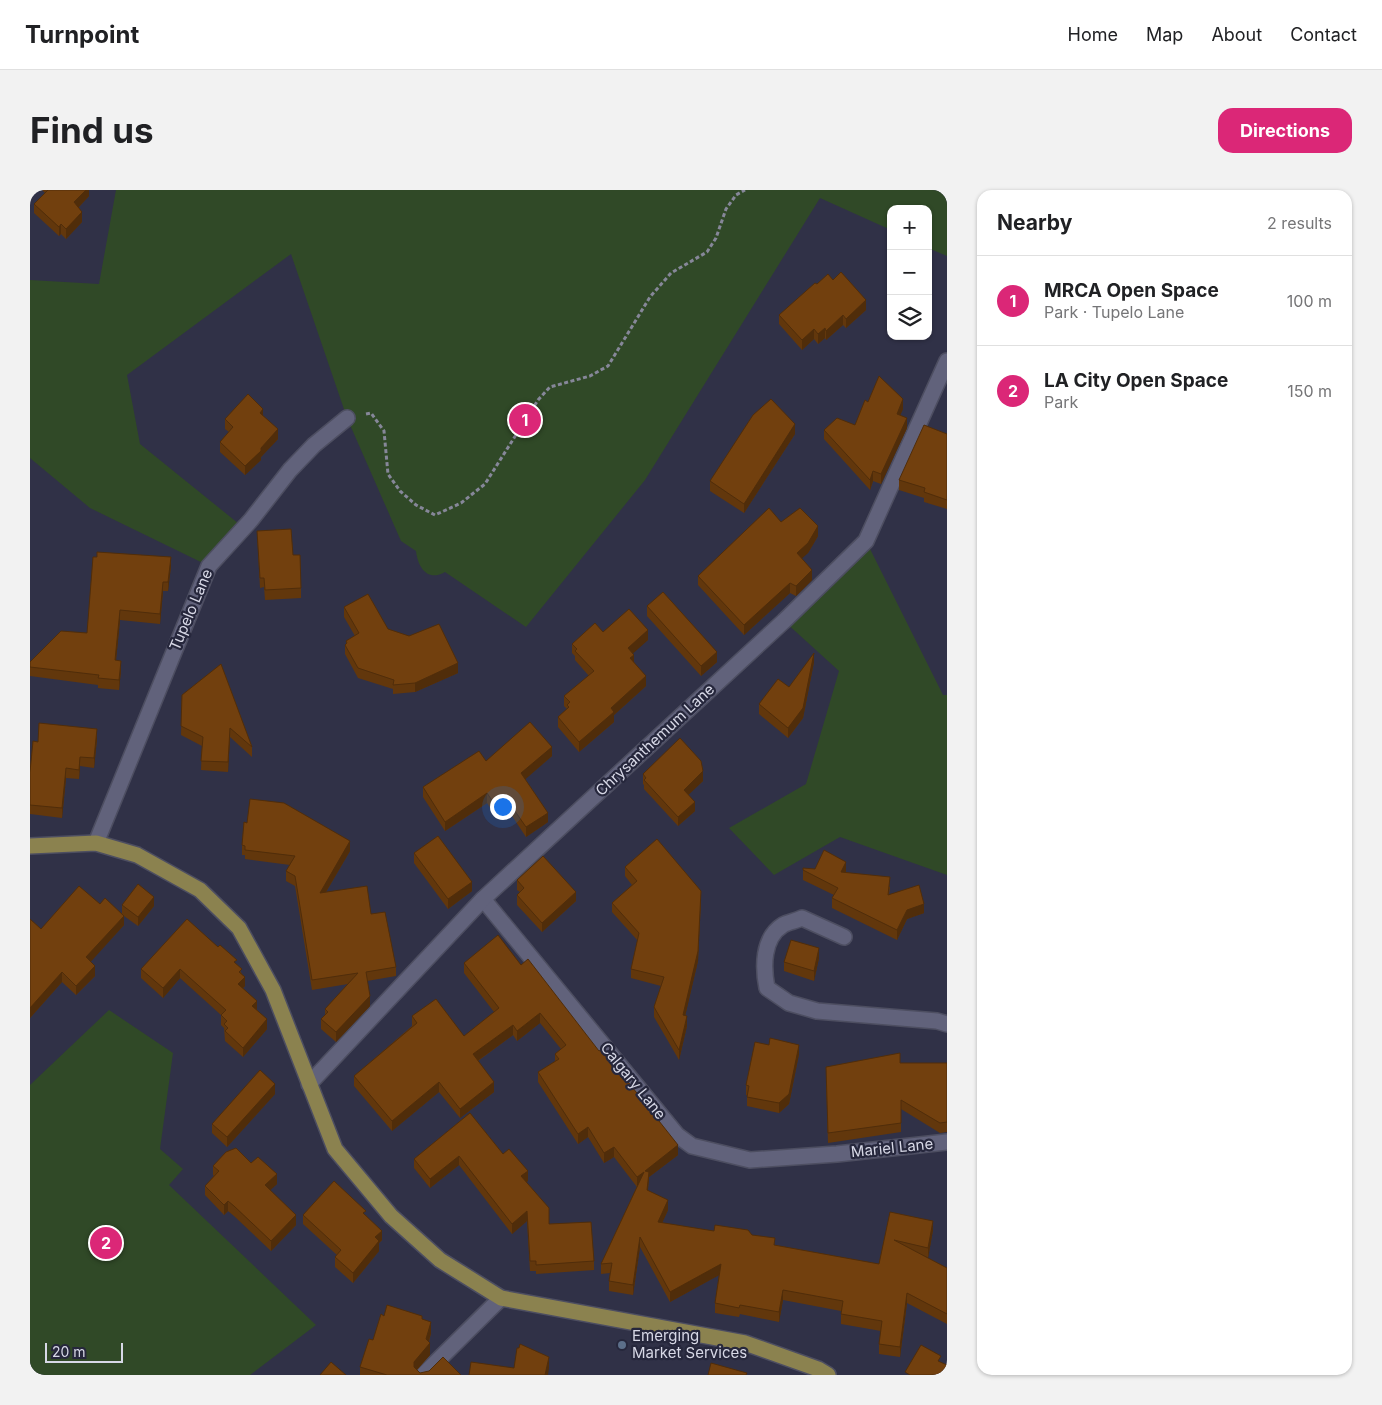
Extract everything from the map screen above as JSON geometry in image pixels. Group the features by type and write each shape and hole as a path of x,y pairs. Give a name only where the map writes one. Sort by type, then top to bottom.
{"main road":[{"path":"30,846 96,843 137,855 200,890 239,928 273,990 336,1149 391,1216 440,1260 501,1298 745,1343 818,1369 828,1375"}],"street":[{"name":"Chrysanthemum Lane","path":"310,1084 483,899 784,621 866,541 947,361"},
{"name":"Tupelo Lane","path":"96,843 209,566 252,520 290,470 314,445 347,418"},
{"name":"Calgary Lane","path":"483,899 677,1135 692,1146 750,1160 837,1154"},
{"path":"844,937 802,918 781,926 770,940 763,966 767,988 789,1003 817,1011 947,1024"},
{"name":"Mariel Lane","path":"837,1154 947,1142"},
{"path":"423,1375 501,1298"}],"path":[{"path":"347,418 371,413 384,431 388,474 400,491 416,504 435,515 462,503 485,484 538,400 550,387 590,376 608,366 650,297 672,273 707,252 716,238 726,209 736,195 745,190"}],"green space":[{"path":"116,190 947,190 947,256 932,250 932,205 887,205 887,228 820,198 645,480 526,627 445,572 434,575 425,572 419,563 416,551 401,541 347,418 291,254 127,375 140,444 244,528 209,566 90,508 30,458 30,280 99,284"},
{"path":"866,541 943,695 947,695 947,875 840,837 774,875 729,828 806,784 839,671 784,621"},
{"path":"109,1010 173,1053 160,1149 183,1169 169,1185 316,1325 250,1375 30,1375 30,1085"}],"building":[{"path":"48,190 86,190 74,202 82,212 66,229 61,224 59,227 34,204"},
{"path":"841,272 866,300 846,319 843,315 826,331 825,328 818,334 814,329 802,340 779,315 815,283 817,284 828,274 833,280"},
{"path":"879,376 903,399 897,414 907,418 881,474 873,471 870,480 824,430 837,418 855,425 865,400 868,402"},
{"path":"248,394 263,409 260,413 278,429 261,448 261,451 245,466 220,442 233,427 225,419"},
{"path":"771,399 795,424 744,504 710,481 753,415"},
{"path":"924,425 947,434 947,500 924,492 925,488 899,480"},
{"path":"769,508 781,522 800,508 818,526 808,543 797,553 812,570 796,586 790,583 744,625 698,576"},
{"path":"291,529 293,555 300,555 301,588 265,590 264,578 260,578 257,531"},
{"path":"97,552 171,557 168,582 163,582 160,614 120,610 115,660 121,661 119,680 98,678 99,675 30,667 30,662 61,631 87,633 93,557 97,557"},
{"path":"663,592 717,652 701,666 647,606"},
{"path":"368,594 388,629 409,636 439,624 458,663 415,683 393,685 394,680 358,668 345,645 346,641 359,633 344,607"},
{"path":"629,609 648,630 628,648 634,655 630,658 646,676 611,708 614,712 579,742 558,717 569,707 567,705 570,702 564,696 594,671 575,651 577,649 572,644 595,623 603,632"},
{"path":"814,653 803,708 788,728 759,704 778,679 789,687"},
{"path":"221,664 252,747 230,728 228,762 201,761 203,737 181,726 182,695"},
{"path":"530,722 552,747 521,773 548,813 526,827 508,801 497,808 487,793 445,822 423,787 479,751 486,761"},
{"path":"39,723 97,729 94,758 80,757 79,770 66,768 62,808 30,805 30,772 33,741 38,742"},
{"path":"680,738 701,761 703,771 684,790 695,802 678,817 644,780 646,778 643,774"},
{"path":"250,799 284,803 350,841 320,893 367,886 371,914 385,912 396,967 366,972 370,996 336,1032 321,1019 328,1012 325,1009 358,973 312,980 295,876 286,871 295,856 245,850 245,846 242,845 244,822 247,823"},
{"path":"438,836 472,882 448,899 414,853"},
{"path":"657,839 701,891 698,951 683,1015 687,1016 679,1050 654,1007 664,977 631,969 639,933 612,903 637,881 625,867"},
{"path":"824,850 846,862 841,872 890,877 888,895 919,885 924,904 907,910 897,930 832,898 838,888 803,870 803,868 815,869"},
{"path":"543,856 576,892 542,923 517,895 524,888 517,880"},
{"path":"138,884 154,897 138,917 122,905"},
{"path":"79,886 100,904 105,898 124,916 86,957 95,966 76,986 62,972 30,1008 30,919 41,929"},
{"path":"187,919 218,947 220,945 237,960 234,962 242,969 239,972 245,977 238,984 257,1001 252,1006 267,1019 243,1048 225,1031 228,1028 224,1024 227,1021 221,1015 226,1010 180,969 163,988 141,969"},
{"path":"498,935 521,965 528,959 599,1051 602,1049 678,1145 645,1171 649,1172 647,1190 668,1200 658,1222 714,1231 715,1225 748,1230 752,1235 775,1238 774,1245 879,1264 890,1212 933,1221 928,1248 894,1240 947,1268 947,1314 907,1293 900,1347 879,1344 882,1321 841,1314 843,1301 783,1290 779,1312 740,1305 739,1308 715,1303 721,1264 670,1292 640,1237 633,1285 609,1281 612,1263 601,1264 644,1172 637,1177 614,1147 604,1153 588,1127 578,1134 538,1072 559,1059 555,1054 566,1045 540,1013 517,1031 513,1025 473,1054 494,1082 460,1109 439,1082 392,1121 354,1076 417,1023 412,1016 436,999 464,1036 499,1008 464,963"},
{"path":"791,940 819,948 814,971 784,962"},
{"path":"770,1038 799,1045 789,1094 779,1103 747,1097 749,1086 746,1085 755,1042 769,1045"},
{"path":"900,1053 900,1063 947,1063 947,1122 940,1123 901,1100 901,1123 828,1133 826,1067"},
{"path":"260,1070 275,1084 227,1137 212,1124"},
{"path":"470,1113 503,1154 509,1149 528,1171 521,1176 549,1208 549,1224 591,1222 594,1261 536,1265 536,1261 530,1261 527,1211 512,1224 459,1156 430,1179 414,1159"},
{"path":"236,1148 251,1163 258,1157 277,1174 265,1185 296,1215 271,1241 228,1201 224,1205 205,1186 219,1171 213,1166 226,1152"},
{"path":"334,1181 366,1211 363,1213 382,1231 375,1237 379,1241 353,1273 335,1257 341,1250 303,1215"},
{"path":"387,1305 422,1316 422,1319 431,1322 426,1339 430,1343 414,1362 414,1367 420,1373 429,1371 443,1357 461,1375 387,1375 360,1367 369,1339 373,1340 381,1314 384,1316"},
{"path":"520,1344 549,1357 545,1375 469,1375 471,1362 514,1368 517,1348 519,1348"},
{"path":"921,1345 941,1356 938,1361 947,1365 947,1375 910,1375 905,1372"},
{"path":"331,1362 346,1375 320,1375"},
{"path":"711,1363 747,1373 746,1375 708,1375"}],"place":[{"name":"MRCA Open Space","path":"525,420"},
{"name":"LA City Open Space","path":"106,1243"},
{"name":"Emerging Market Services","path":"622,1345"}]}
